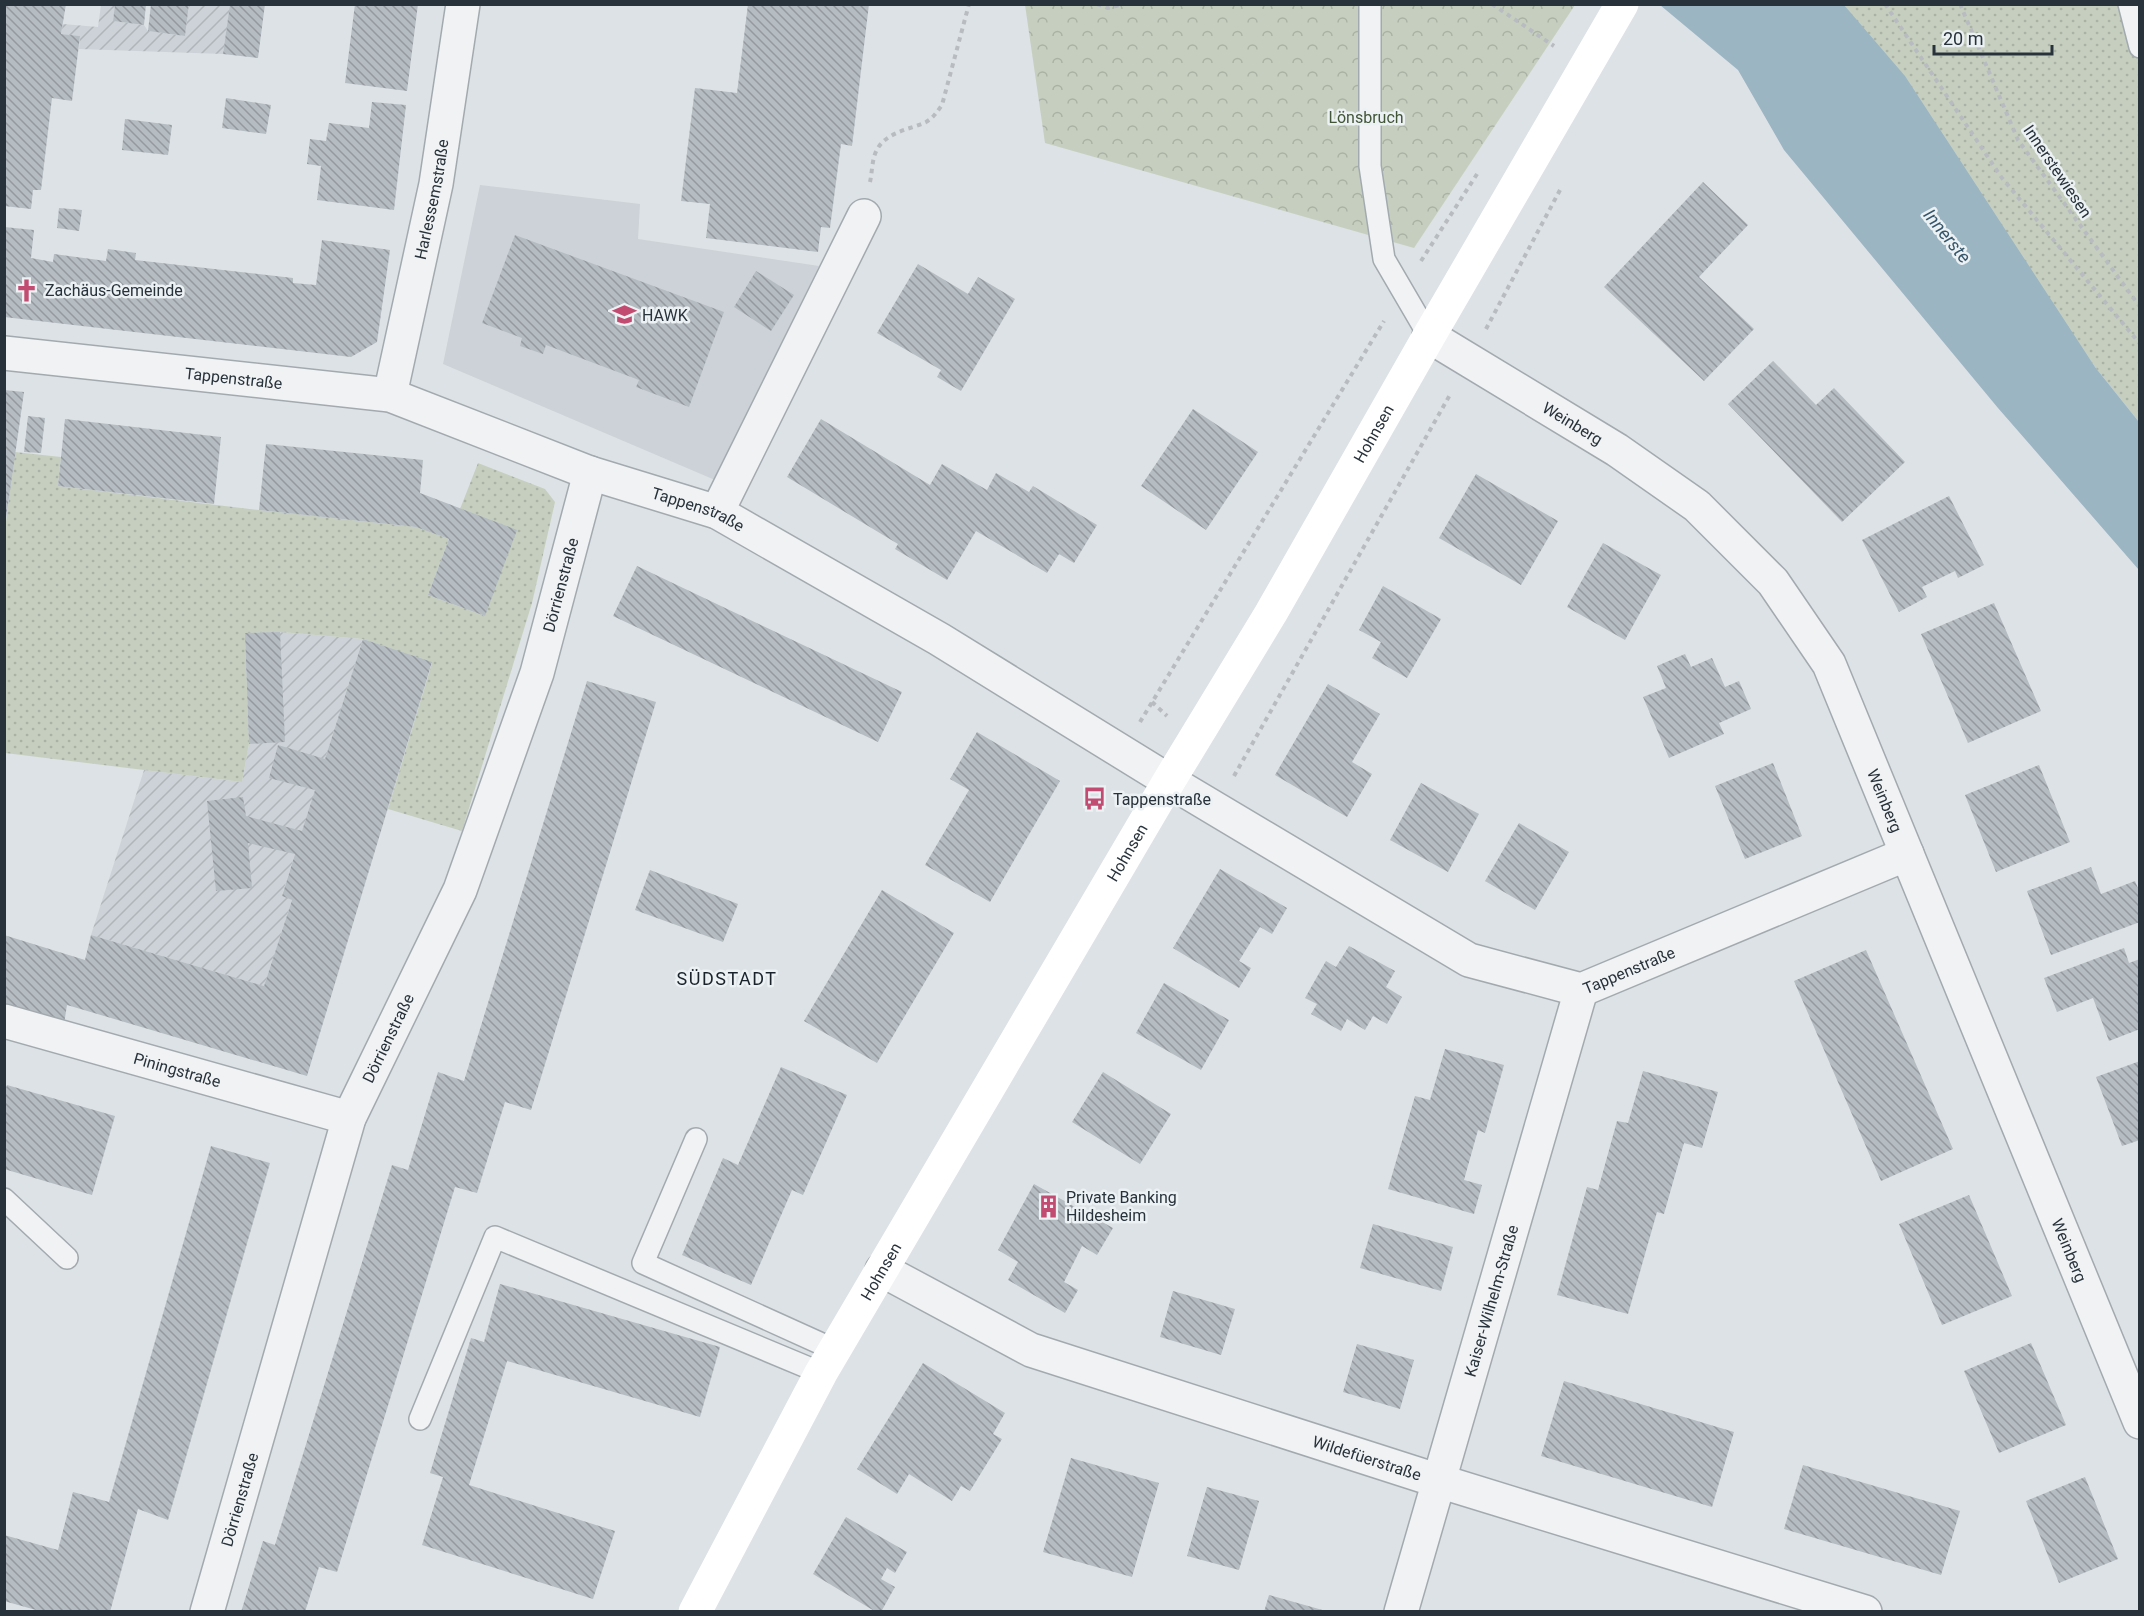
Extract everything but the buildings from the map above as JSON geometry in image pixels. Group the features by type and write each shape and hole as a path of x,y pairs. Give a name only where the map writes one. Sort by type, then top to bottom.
{"main road":[{"name":"Hohnsen","path":"695,1611 828,1362 1169,781 1271,613 1620,9"}],"street":[{"name":"Harlessemstraße","path":"390,395 436,184 463,4"},
{"path":"717,512 864,216"},
{"name":"Weinberg","path":"1429,336 1617,450 1696,506 1773,582 1829,664 2139,1422"},
{"name":"Tappenstraße","path":"4,353 390,395 590,472 717,512 939,639 1169,781 1469,960 1581,990 1907,854"},
{"name":"Dörrienstraße","path":"207,1611 349,1118 460,890 537,673 590,472"},
{"name":"Kaiser-Wilhelm-Straße","path":"1401,1611 1581,990"},
{"name":"Piningstraße","path":"4,1021 349,1118"},
{"name":"Wildefüerstraße","path":"882,1270 1030,1350 1439,1481 1865,1611"}],"lane":[{"path":"1370,4 1370,166 1384,259 1429,336"},
{"path":"2129,4 2139,47"},
{"path":"696,1139 643,1263 828,1362"},
{"path":"4,1199 67,1257"},
{"path":"420,1419 495,1237 828,1362"}],"path":[{"path":"864,216 875,153 882,144 900,131 927,121 936,115 942,105 969,4"},
{"path":"1097,4 1108,8 1124,4"},
{"path":"1492,4 1558,49"},
{"path":"1886,4 2002,178 2139,345"},
{"name":"Innerstewiesen","path":"1960,4 2018,140 2139,307"},
{"path":"1122,752 1402,292 1485,162"},
{"path":"1215,808 1469,360 1560,190"}],"shaded area":[{"path":"115,4 113,21 144,25 148,31 185,36 189,5 230,5 223,54 79,49 80,36 61,34 63,24 98,27 101,5"},
{"name":"HAWK","path":"480,185 640,204 638,239 819,266 715,480 443,364"},
{"path":"280,632 363,639 282,895 292,900 264,986 91,935 144,770 242,782 249,744 245,633"}],"green space":[{"name":"Lönsbruch","path":"1025,5 1575,5 1414,248 1045,143"},
{"path":"1844,5 2139,5 2139,422 2095,367"},
{"path":"15,452 61,457 58,486 417,527 449,539 428,595 485,616 460,509 478,463 545,489 555,502 532,603 462,831 388,809 432,663 363,639 280,632 245,633 249,744 242,782 5,753 5,529"}],"water":[{"name":"Innerste","path":"1660,5 1844,5 1905,76 2095,367 2139,422 2139,570 1998,408 1784,150 1738,70"}],"place":[{"name":"Zachäus-Gemeinde","path":"27,290"},
{"name":"HAWK","path":"624,315"},
{"name":"Tappenstraße","path":"1095,799"},
{"name":"Private Banking Hildesheim","path":"1048,1206"}],"district":[{"name":"SÜDSTADT","path":"727,979"}]}
